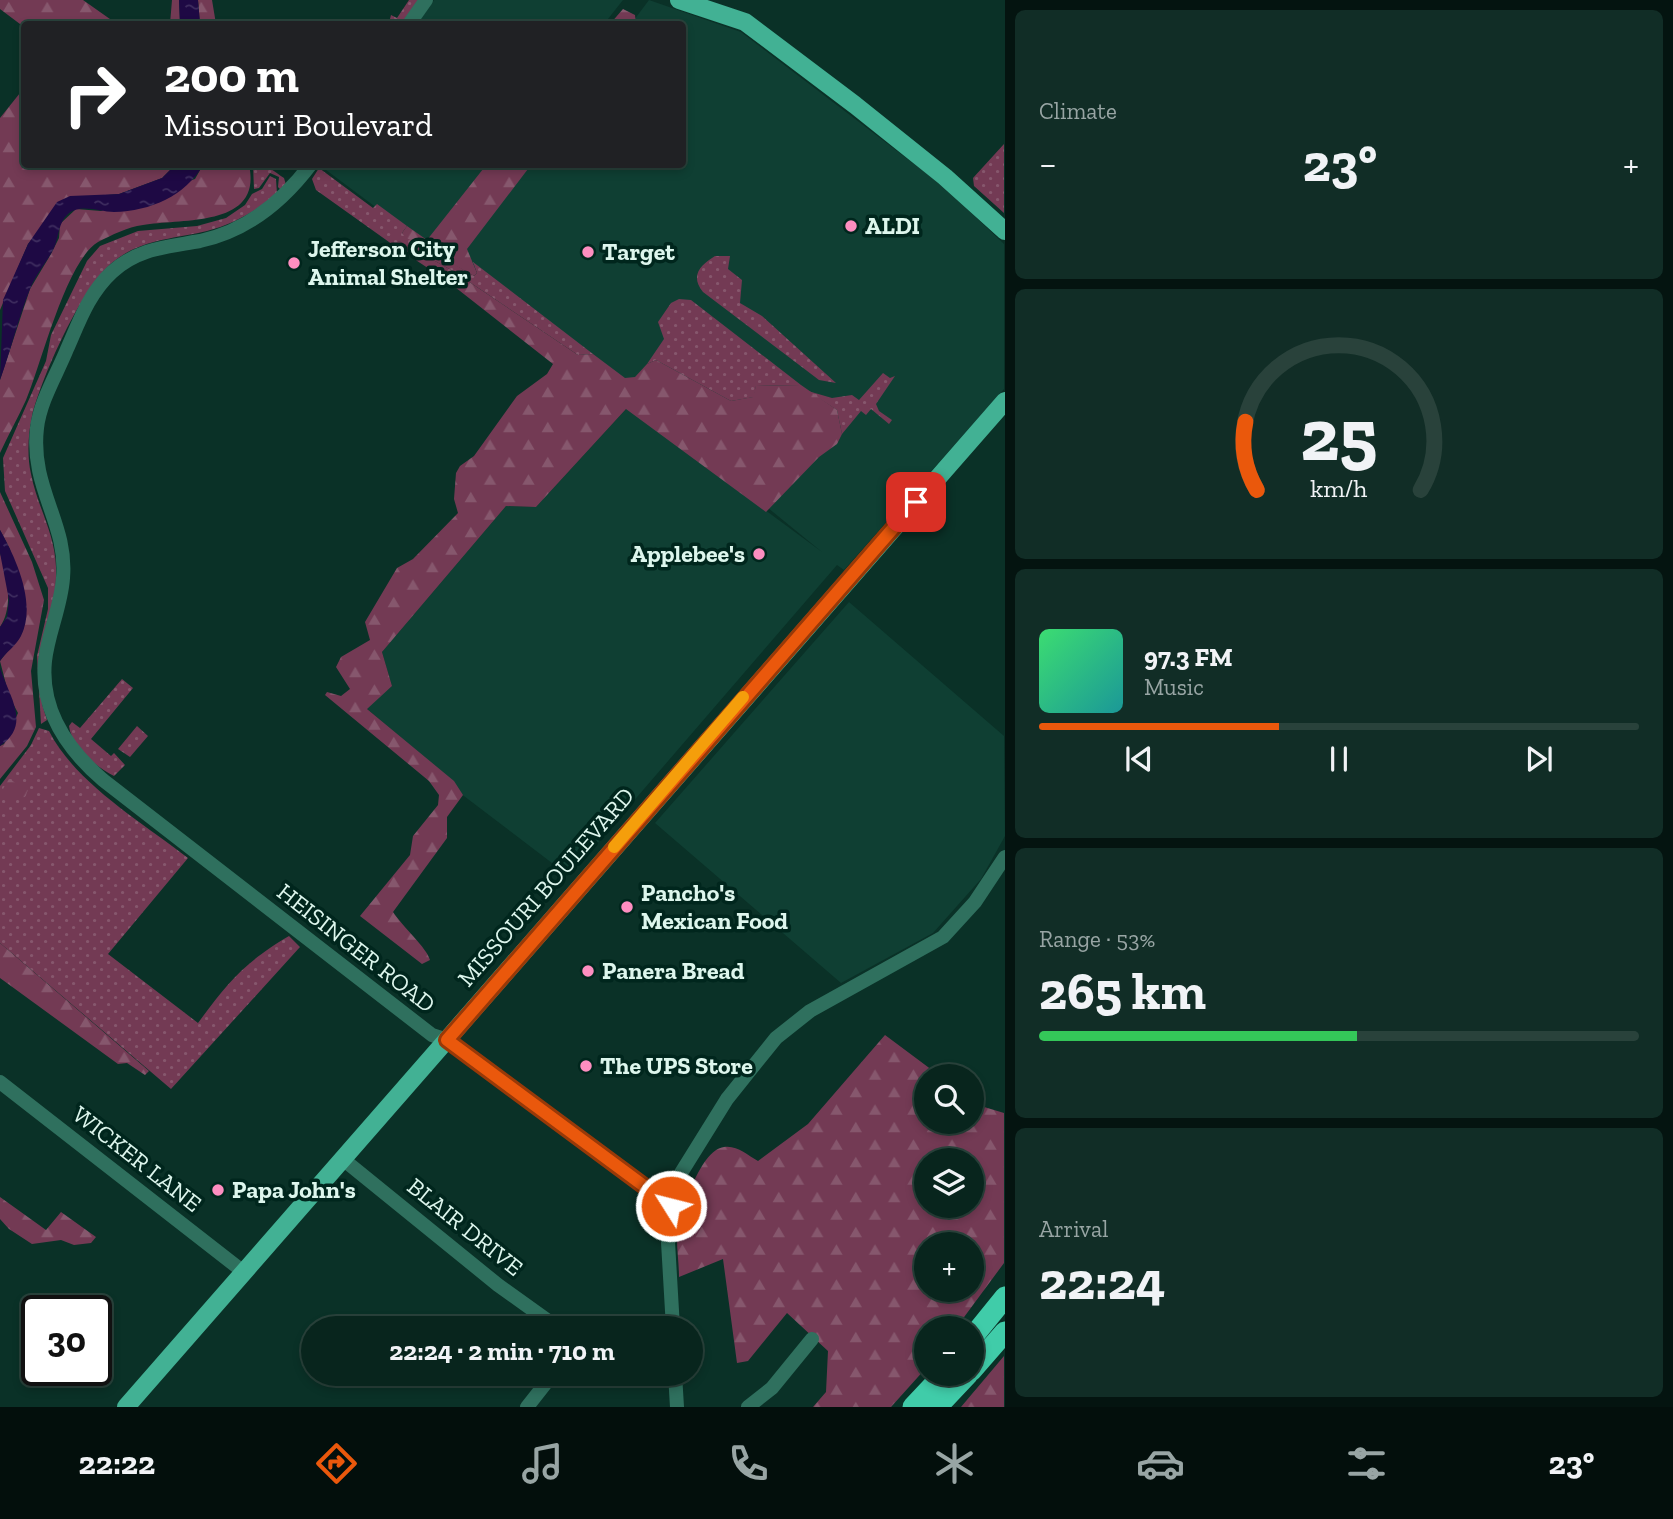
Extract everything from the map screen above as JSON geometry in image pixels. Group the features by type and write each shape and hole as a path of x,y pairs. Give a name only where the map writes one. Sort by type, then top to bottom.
{"highway":[{"path":"984,1322 1004,1297"},
{"path":"984,1356 1004,1332"},
{"path":"913,1407 933,1386"},
{"path":"937,1407 957,1386"}],"main road":[{"path":"679,0 745,22 825,80 915,153 1004,231"},
{"name":"MISSOURI BOULEVARD","path":"126,1407 1004,401"}],"street":[{"path":"411,21 426,0"},
{"name":"HEISINGER ROAD","path":"308,168 284,196 253,219 228,232 202,240 155,247 139,253 111,272 87,304 41,411 36,443 37,470 60,537 64,572 62,596 45,660 48,700 54,721 72,750 120,793 432,1035 447,1040 671,1206"},
{"path":"672,1316 668,1242 671,1206 681,1173 727,1099 776,1038 810,1011 943,937 975,902 1004,857"},
{"name":"WICKER LANE","path":"0,1082 245,1273"},
{"name":"BLAIR DRIVE","path":"344,1160 498,1285 541,1316"},
{"path":"748,1407 772,1388 812,1339"},
{"path":"527,1407 544,1386"},
{"path":"676,1386 677,1407"}],"shaded area":[{"path":"434,0 623,0 606,21 419,21"},
{"path":"649,0 741,32 943,186 1004,244 1004,389 844,570 837,565 569,876 460,793 453,781 366,708 392,686 382,652 506,506 536,507 627,408 822,552 457,254 523,168 686,168 686,21 633,21"},
{"path":"323,168 496,168 433,250"},
{"path":"849,602 1004,736 1005,836 981,879 933,933 841,983 655,823"}],"green space":[{"path":"0,0 83,0 113,21 21,21 21,25 0,9"},
{"path":"172,0 179,0 180,21 170,21"},
{"path":"198,0 212,0 216,21 200,21"},
{"path":"409,0 420,0 406,21 390,19 391,15 397,18"},
{"path":"623,9 635,15 636,21 613,21"},
{"path":"21,92 21,168 172,168 162,178 119,194 95,196 40,230 28,244 0,310 0,118"},
{"path":"1004,144 1004,213 974,186 973,178"},
{"path":"201,168 249,168 250,185 244,200 232,210 197,220 125,229 98,242 86,253 65,291 26,400 0,453 0,380 30,289 59,238 60,224 76,209 101,211 195,179"},
{"path":"253,168 273,171 284,178 286,185 281,190 278,187 279,177 270,173 259,188 254,189"},
{"path":"319,168 373,208 377,204 407,226 402,233 474,276 477,273 473,262 593,354 578,355 453,271 399,241 396,247 316,190 312,179"},
{"path":"484,168 529,168 467,249 477,273 474,276 402,233 407,226 427,240"},
{"path":"270,176 276,179 277,194 244,216 207,231 146,244 113,262 88,291 64,334 44,379 32,416 28,445 31,474 53,543 56,567 53,618 42,704 47,720 41,724 37,656 48,609 48,588 5,491 3,458 46,361 51,335 87,261 100,246 138,231 197,226 226,218 245,205 252,194 262,189"},
{"path":"399,241 453,271 578,355 593,354 625,378 635,377 647,364 656,360 731,401 753,397 756,386 801,385 837,410 842,434 837,444 819,457 766,512 626,409 536,507 506,506 382,652 392,686 367,709 454,781 463,795 447,817 447,838 393,912 428,955 430,960 422,964 360,916 410,855 413,836 438,805 439,795 429,781 325,695 327,692 341,696 350,689 336,667 341,657 370,640 365,622 397,568 413,559 458,513 454,499 456,473 460,466 474,456 517,396 547,374 553,364 446,280 396,247"},
{"path":"715,256 730,256 728,269 742,280 740,303 762,316 836,383 819,380 703,292 697,275 702,266"},
{"path":"679,299 691,300 801,385 756,386 754,397 731,401 656,360 647,364 664,339 658,322 671,303"},
{"path":"883,373 890,378 895,376 876,404 879,411 892,420 889,424 871,409 866,415 861,411 842,434 837,410 808,391 832,398 852,395 859,400"},
{"path":"0,492 32,562 44,600 31,671 36,727 27,746 0,779 0,746 4,744 18,713 9,696 0,661 22,633 25,621 10,549 0,530"},
{"path":"0,553 7,581 8,600 0,627"},
{"path":"122,679 133,688 91,739 111,756 114,753 125,765 114,776 79,748 69,726 72,722 80,728"},
{"path":"137,726 148,736 130,757 118,749"},
{"path":"39,728 49,731 76,768 111,801 188,858 108,954 198,1023 228,984 260,955 289,936 300,947 171,1089 0,943 0,786 31,745"},
{"path":"9,779 28,790 25,797 10,798 3,789"},
{"path":"0,943 149,1071 145,1075 127,1063 118,1064 0,978"},
{"path":"885,1035 924,1064 914,1064 914,1134 984,1134 984,1107 1004,1113 1004,1263 984,1290 984,1232 914,1232 914,1302 975,1302 965,1316 914,1316 914,1381 891,1407 813,1407 826,1392 828,1351 787,1313 748,1361 737,1363 723,1259 679,1277 678,1229 692,1186 707,1159 715,1151 729,1147 738,1149 758,1161 808,1124"},
{"path":"0,1197 46,1230 61,1212 96,1237 91,1243 74,1245 61,1240 32,1244 9,1229 0,1219"},
{"path":"1004,1356 1004,1407 961,1407 979,1386 984,1386 984,1380"}],"water":[{"path":"179,0 198,0 200,21 180,21"},
{"path":"172,168 201,168 177,193 154,205 114,212 79,209 68,214 60,226 54,248 30,289 0,380 3,300 28,244 57,202 70,196 119,194 162,178"},
{"path":"0,530 18,567 27,610 21,636 0,661 0,627 7,617 9,600 0,553"},
{"path":"0,668 12,699 16,719 10,738 0,746"}],"slow traffic":[{"path":"614,847 743,697"}],"place":[{"name":"ALDI","path":"851,226"},
{"name":"Target","path":"588,252"},
{"name":"Jefferson City Animal Shelter","path":"294,263"},
{"name":"Applebee's","path":"759,554"},
{"name":"Pancho's Mexican Food","path":"627,907"},
{"name":"Panera Bread","path":"588,971"},
{"name":"The UPS Store","path":"586,1066"},
{"name":"Papa John's","path":"218,1190"}],"route":[{"path":"671,1206 447,1040 916,502"}]}
